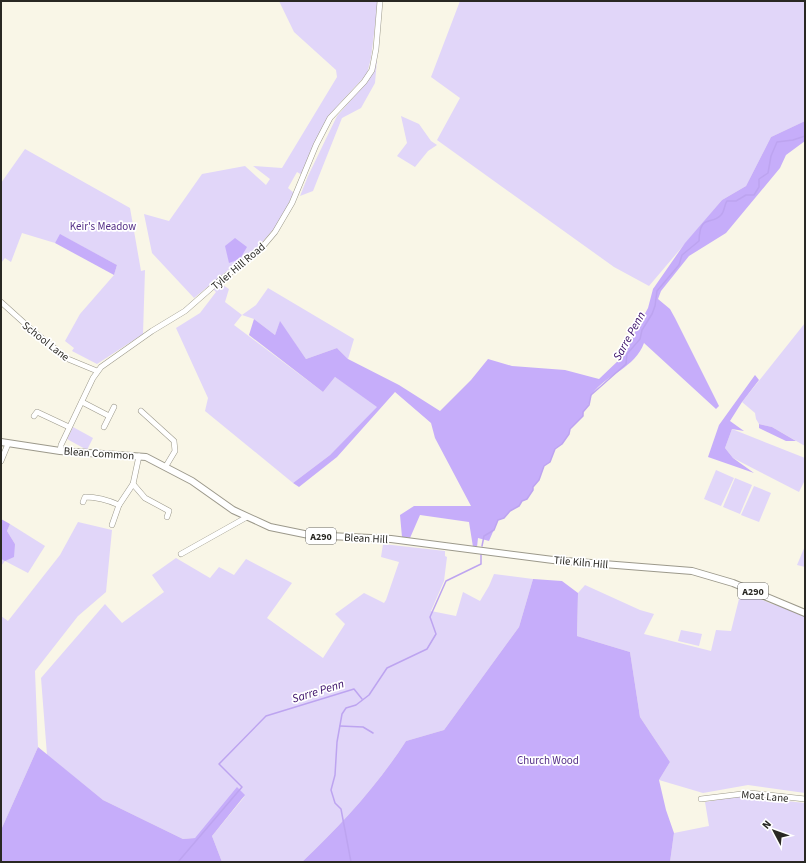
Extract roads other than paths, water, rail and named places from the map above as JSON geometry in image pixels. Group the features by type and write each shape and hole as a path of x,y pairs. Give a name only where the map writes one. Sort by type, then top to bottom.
{"main road":[{"name":"Blean Common","path":"1,442 60,451 146,457 166,466 192,481"},
{"name":"Blean Hill","path":"192,481 233,510 270,527 309,535 391,540 463,549"},
{"name":"Tile Kiln Hill","path":"463,549 553,560 678,569 699,573 733,583 805,613"}],"street":[{"name":"Tyler Hill Road","path":"60,451 97,371 152,330 184,311 218,282 258,252 275,232 292,203 316,145 330,118 364,82 372,70 376,49 380,1"},
{"name":"School Lane","path":"1,302 32,330 68,359 97,371"},
{"path":"82,402 109,416"},
{"path":"104,427 114,407"},
{"path":"141,411 174,441 175,451 166,466"},
{"path":"34,416 37,412 70,428"},
{"path":"1,461 8,444"},
{"path":"112,525 118,505 133,484 139,456"},
{"path":"133,484 145,498 169,511 167,517"},
{"path":"83,502 85,497 94,497 110,501 118,505"},
{"path":"180,554 247,517"},
{"name":"Moat Lane","path":"701,798 750,793 805,799"}],"waterway":[{"name":"Sarre Penn","path":"482,546 484,536 494,530 498,520 504,518 510,511 519,506 522,501 527,499 533,490 533,487 539,480 544,466 550,462 555,449 562,444 569,434 570,429 583,416 583,412 589,405 591,395 626,364 627,354 640,339 642,330 652,314 655,306 657,291 679,265 682,255 699,241 701,227 704,223 721,215 727,201 736,201 746,195 754,195 759,187 759,179 768,173 771,156 777,142 793,140 805,136"},
{"name":"Sarre Penn","path":"351,862 341,809 335,803 331,790 335,775 337,742 342,714 346,708 356,705 369,695 387,668 427,649 436,634 430,617 446,581 481,564 481,555"},
{"name":"Sarre Penn","path":"178,862 242,787 219,764 266,716 354,689 362,699"},
{"path":"340,726 363,727 373,733"}],"park label":[{"name":"Keir's Meadow","path":"103,226"},
{"name":"Church Wood","path":"548,760"}]}
